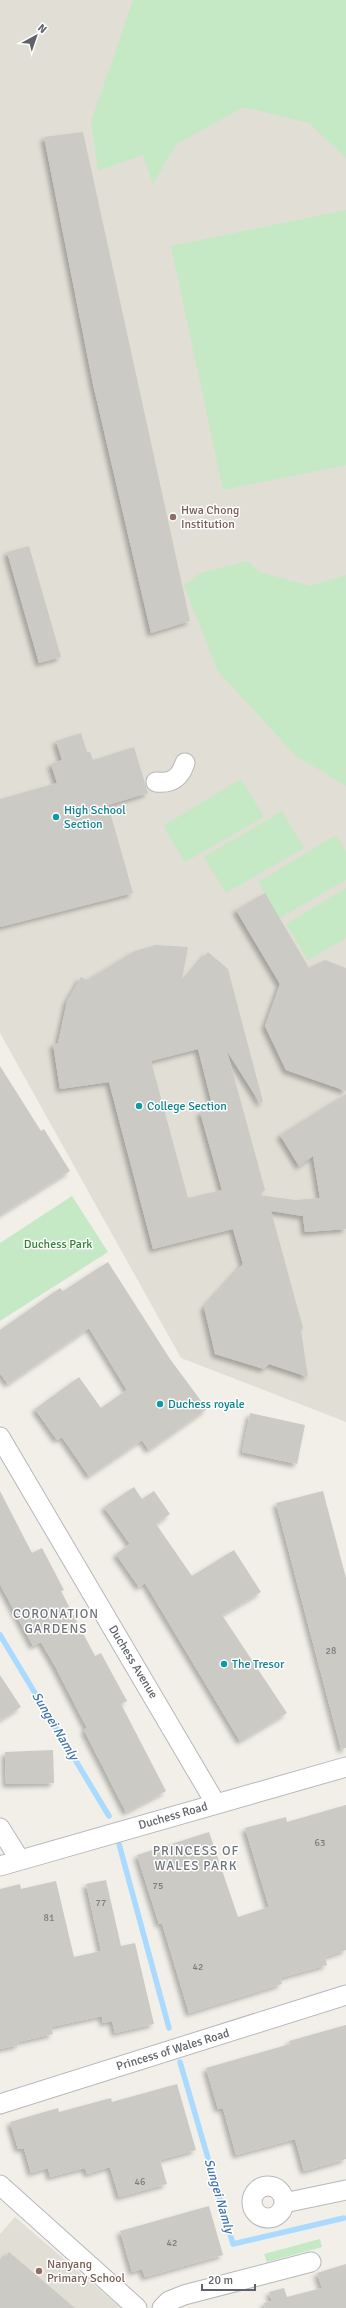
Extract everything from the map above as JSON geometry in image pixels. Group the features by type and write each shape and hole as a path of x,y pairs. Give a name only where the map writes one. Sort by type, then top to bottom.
{"street":[{"path":"156,782 166,783 175,780 182,773 185,763"},
{"name":"Duchess Avenue","path":"0,1438 216,1804"},
{"name":"Duchess Road","path":"0,1866 346,1767"},
{"path":"0,1828 20,1860"},
{"name":"Princess of Wales Road","path":"0,2104 346,1995"},
{"path":"0,2185 137,2308"},
{"path":"284,2203 346,2190"},
{"path":"162,2308 169,2302 184,2295 311,2262"}],"shaded area":[{"name":"Hwa Chong Institution","path":"0,0 346,0 346,1422 181,1358 0,1033"},
{"name":"Nanyang Primary School","path":"15,2217 121,2308 0,2308 0,2234"}],"green space":[{"path":"133,0 346,0 346,158 309,123 244,107 176,144 153,184 143,155 98,171 91,122"},
{"path":"346,210 346,465 223,490 171,246"},
{"path":"247,561 260,572 310,586 346,575 346,786 296,756 217,670 184,585 201,573"},
{"path":"241,779 264,817 185,862 163,826"},
{"path":"282,811 304,848 226,893 204,857"},
{"path":"336,835 346,852 346,880 280,918 258,882"},
{"path":"346,888 346,938 308,960 286,924"},
{"name":"Duchess Park","path":"72,1196 108,1252 0,1321 0,1243"},
{"path":"320,2239 322,2247 267,2262 264,2254"}],"building":[{"path":"83,132 190,621 151,633 93,384 44,137"},
{"path":"29,546 61,657 39,663 7,552"},
{"name":"High School Section","path":"81,733 87,752 90,752 93,760 134,747 148,793 108,805 133,893 0,927 0,799 57,783 51,764 62,760 56,741"},
{"path":"265,893 309,968 325,960 346,968 346,1091 286,1070 265,1026 280,984 236,910"},
{"name":"College Section","path":"156,945 188,947 181,984 208,952 228,969 263,1102 260,1103 227,1051 265,1190 258,1195 296,1200 320,1198 313,1156 299,1166 280,1135 346,1094 346,1229 305,1232 303,1216 271,1211 303,1328 301,1331 308,1377 269,1364 264,1369 215,1354 204,1307 243,1264 233,1229 153,1249 109,1082 60,1089 53,1044 58,1043 67,1001 81,977 87,980 135,951","holes":["198,1049 213,1108 200,1112 222,1190 188,1198 151,1061"]},
{"path":"0,1066 41,1131 44,1129 70,1171 0,1215"},
{"path":"108,1262 170,1359 207,1409 149,1450 142,1440 89,1476 62,1437 57,1440 35,1409 79,1377 101,1408 127,1390 89,1328 8,1384 0,1373 0,1330 60,1288 63,1291"},
{"path":"250,1413 305,1425 297,1464 242,1452"},
{"name":"The Tresor","path":"134,1487 142,1499 154,1491 170,1514 156,1524 192,1576 234,1550 261,1592 222,1615 287,1713 240,1741 145,1583 139,1587 116,1554 130,1544 104,1507"},
{"path":"0,1491 32,1553 42,1548 64,1590 61,1591 95,1656 101,1653 127,1701 121,1704 166,1791 126,1812 84,1730 87,1728 55,1666 41,1642 33,1646 0,1584"},
{"name":"The Tresor","path":"323,1491 346,1578 346,1748 341,1749 276,1503"},
{"path":"0,1675 21,1707 0,1720"},
{"path":"53,1750 54,1783 6,1784 5,1752"},
{"path":"346,1805 346,1950 325,1957 327,1965 280,1978 282,1984 189,2013 162,1923 159,1924 137,1855 209,1832 238,1917 269,1907 245,1828 286,1817 287,1822"},
{"path":"106,1880 121,1946 135,1943 154,2024 115,2033 112,2021 103,2023 102,2016 51,2027 53,2034 18,2042 19,2045 0,2049 0,1889 20,1884 21,1889 56,1881 74,1957 101,1951 86,1884"},
{"path":"346,2025 346,2159 304,2171 295,2139 236,2155 223,2108 218,2109 206,2068 290,2044 289,2041"},
{"path":"177,2084 196,2150 160,2160 167,2184 119,2197 110,2167 87,2174 85,2168 50,2177 48,2168 31,2173 24,2148 18,2149 10,2122 58,2108 59,2112 111,2098 112,2102"},
{"path":"209,2206 223,2255 145,2277 142,2269 132,2272 120,2231"},
{"path":"9,2252 75,2308 0,2308 0,2263"},
{"path":"346,2264 346,2308 265,2308 264,2303 272,2301 269,2292 284,2288 287,2297 322,2288 317,2273"}],"waterway":[{"name":"Sungei Namly","path":"0,1635 109,1816"},
{"name":"Sungei Namly","path":"119,1844 169,2028"},
{"name":"Sungei Namly","path":"180,2062 233,2244 344,2218"}],"place":[{"name":"Hwa Chong Institution","path":"173,517"},
{"name":"High School Section","path":"56,817"},
{"name":"College Section","path":"139,1106"},
{"name":"Duchess royale","path":"160,1404"},
{"name":"The Tresor","path":"224,1664"},
{"name":"Nanyang Primary School","path":"39,2271"}],"district":[{"name":"CORONATION GARDENS","path":"56,1622"},
{"name":"PRINCESS OF WALES PARK","path":"196,1858"}]}
